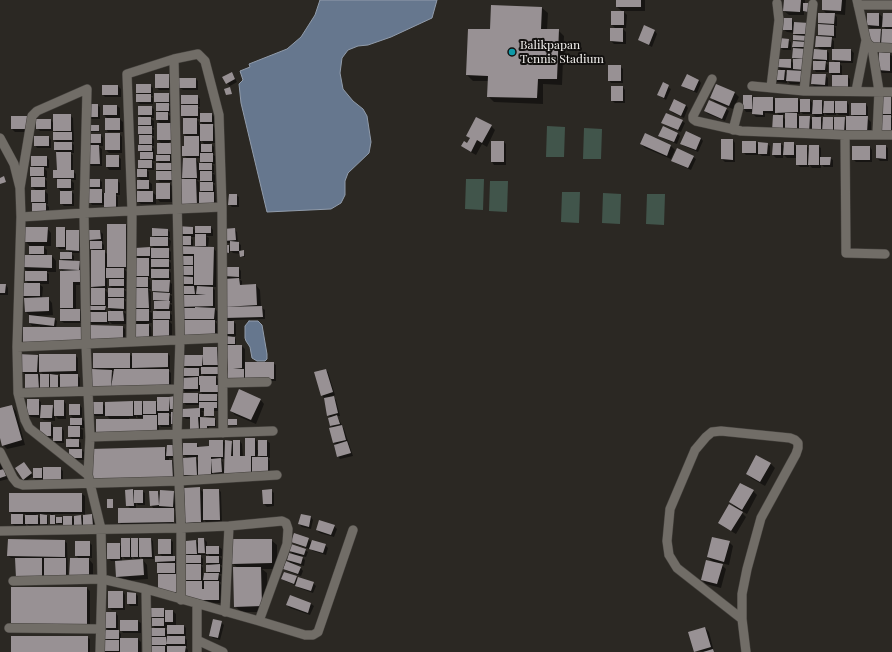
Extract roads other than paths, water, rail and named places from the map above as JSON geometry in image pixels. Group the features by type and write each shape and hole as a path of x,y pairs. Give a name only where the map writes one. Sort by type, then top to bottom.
{"street":[{"path":"892,5 857,2 868,44 872,47 892,48"},
{"path":"771,87 779,20 777,3"},
{"path":"804,91 813,4"},
{"path":"856,91 866,40"},
{"path":"872,47 879,91 877,134"},
{"path":"131,342 132,211 127,74 174,59 198,54 205,61 219,115 222,207 223,433"},
{"path":"174,59 176,210 180,339 177,434 181,600"},
{"path":"712,79 694,116 696,121 732,130 845,135 892,134"},
{"path":"752,86 804,91 892,92"},
{"path":"89,479 29,428 25,420 18,393 16,347 21,217 20,188 32,116 37,111 87,89 84,213 86,345 90,438 89,479 101,530 102,579 100,652"},
{"path":"732,130 739,107"},
{"path":"845,135 846,253 885,254"},
{"path":"0,138 14,164 20,188"},
{"path":"21,217 222,207"},
{"path":"16,347 222,338"},
{"path":"223,383 267,382"},
{"path":"18,393 178,389"},
{"path":"90,438 273,431"},
{"path":"742,619 677,568 669,555 667,541 670,509 695,450 712,432 721,431 790,438 798,443 796,454 761,518 747,568 742,594 742,619 746,652"},
{"path":"0,452 14,478 18,483 23,485 89,479 179,481 277,475"},
{"path":"0,531 180,528 229,526 282,521 286,523 288,529 287,544 259,621"},
{"path":"225,612 229,526"},
{"path":"13,581 102,579 146,589 305,635 313,635 318,632 353,530"},
{"path":"146,589 147,652"},
{"path":"197,604 197,652"},
{"path":"8,628 101,629"},
{"path":"197,640 223,652"}],"water":[{"path":"320,0 437,0 432,18 391,37 348,50 342,58 340,73 343,89 353,101 363,109 367,116 371,142 369,153 348,173 345,181 345,195 341,203 331,209 267,212 241,103 239,84 243,80 240,71 250,67 249,64 287,49 301,37 315,15"},
{"path":"249,321 258,321 262,325 267,354 267,359 265,361 257,361 252,358 250,347 245,338 245,326"}],"place":[{"name":"Balikpapan Tennis Stadium","path":"512,52"}]}
